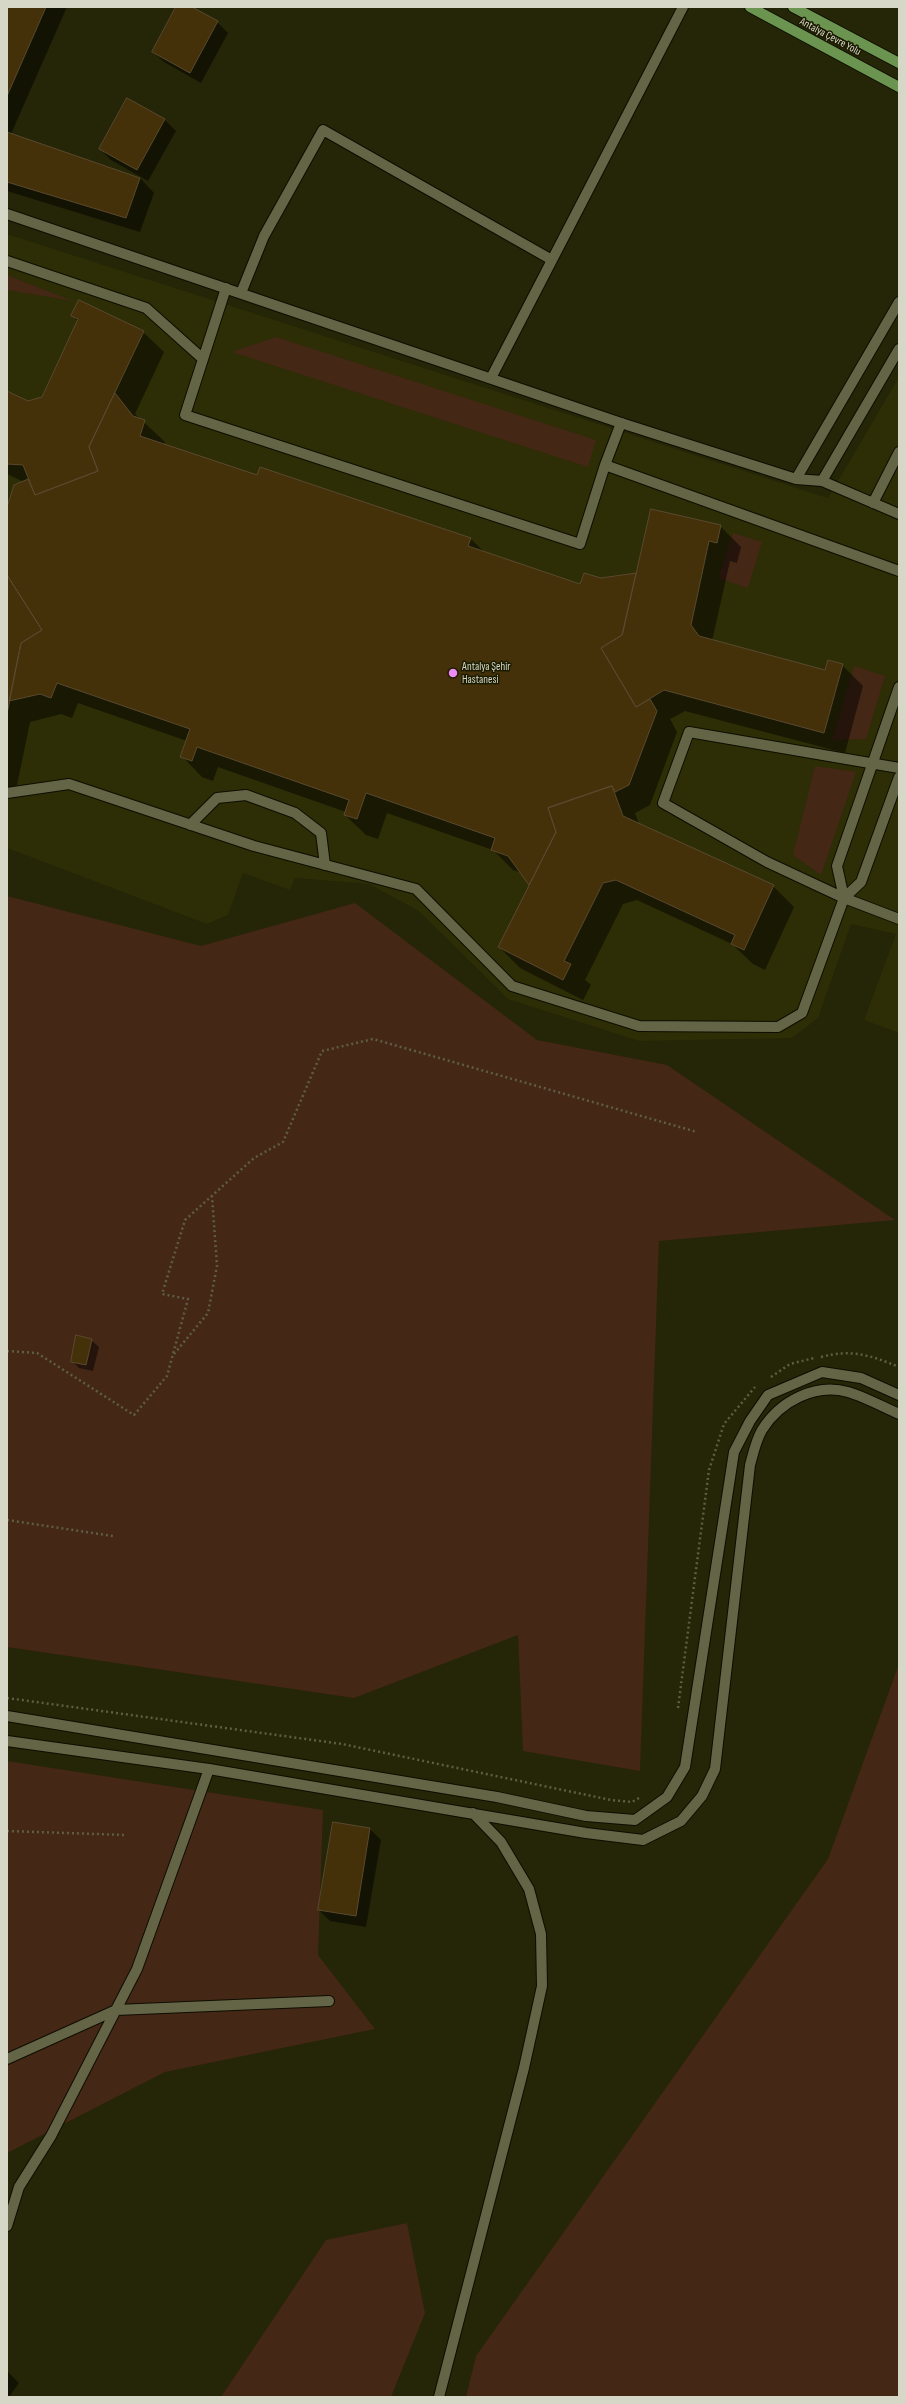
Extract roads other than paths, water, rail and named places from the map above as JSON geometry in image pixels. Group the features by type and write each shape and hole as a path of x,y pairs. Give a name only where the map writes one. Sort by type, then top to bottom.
{"main road":[{"name":"Antalya Çevre Yolu","path":"750,7 899,87"},
{"name":"Antalya Çevre Yolu","path":"792,7 899,63"}],"street":[{"path":"491,378 684,7"},
{"path":"241,293 264,236 323,130 552,260"},
{"path":"7,214 621,423 796,479 822,481 899,514"},
{"path":"7,261 146,308 203,359"},
{"path":"226,288 185,415 580,544 605,465 621,423"},
{"path":"796,479 899,302"},
{"path":"822,481 899,350"},
{"path":"873,503 899,452"},
{"path":"605,465 899,570"},
{"path":"844,898 837,866 899,687"},
{"path":"899,768 689,732 663,803 767,862 844,898 899,919"},
{"path":"7,793 69,784 254,846 416,889 512,986 639,1026 778,1027 802,1013 844,898 861,882 899,777"},
{"path":"190,825 217,798 246,795 295,813 321,833 325,865"},
{"path":"7,1716 497,1797 586,1816 635,1820 667,1797 685,1767 734,1452 750,1421 768,1395 822,1372 861,1378 899,1395"},
{"path":"7,1741 209,1770 586,1833 643,1840 681,1821 702,1796 714,1769 750,1465 762,1430 780,1409 792,1400 799,1396 820,1390 848,1392 899,1414"},
{"path":"7,2226 19,2187 51,2136 137,1969 209,1770"},
{"path":"440,2397 518,2091 542,1986 541,1934 529,1889 502,1842 473,1813"},
{"path":"7,2059 116,2010 329,2001"}],"place":[{"name":"Antalya Şehir Hastanesi","path":"453,673"}]}
